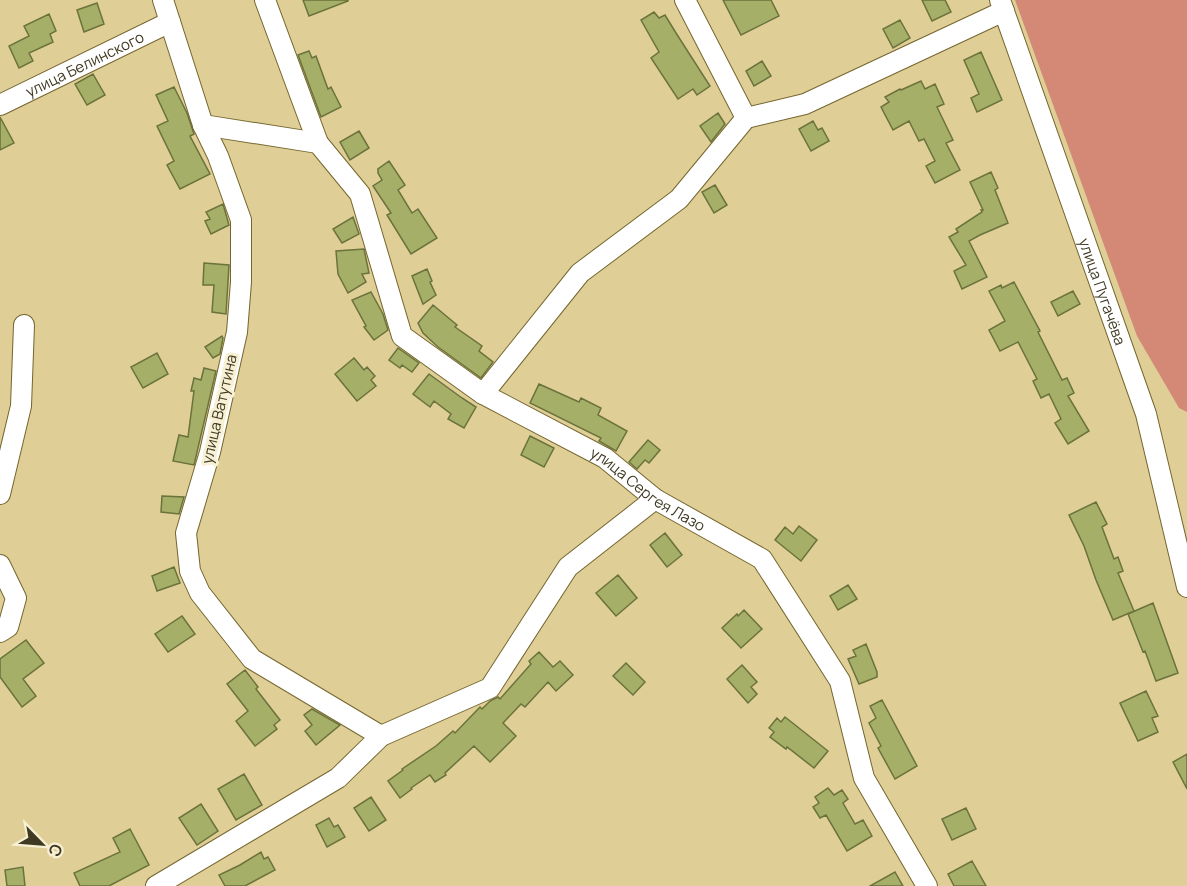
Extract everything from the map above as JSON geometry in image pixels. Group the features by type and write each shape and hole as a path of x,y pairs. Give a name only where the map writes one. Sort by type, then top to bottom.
{"street":[{"name":"улица Ватутина","path":"163,0 202,125 218,156 241,220 241,282 237,332 210,452 186,533 190,571 200,593 252,659 381,736"},
{"name":"улица Сергея Лазо","path":"265,0 318,143 360,194 402,336 483,394 605,458 655,499 762,559 840,681 864,778 927,886"},
{"path":"685,0 746,118"},
{"path":"483,394 580,273 679,199 746,118 805,104 1002,5"},
{"name":"улица Пугачёва","path":"1002,5 1146,414 1187,587"},
{"name":"улица Белинского","path":"0,105 170,22"},
{"path":"202,125 318,143"},
{"path":"0,494 21,406 24,325"},
{"path":"156,886 338,778 381,736 490,688 568,567 655,499"},
{"path":"0,565 16,598 8,627 0,632"}],"shaded area":[{"path":"1015,0 1187,0 1187,412 1179,408 1137,336"}],"building":[{"path":"303,0 348,0 348,1 309,16"},
{"path":"723,0 771,0 779,16 741,35"},
{"path":"922,0 945,0 951,12 932,21"},
{"path":"97,3 104,24 84,32 77,10"},
{"path":"654,12 659,18 665,15 710,86 697,95 693,89 678,99 651,58 659,52 641,20"},
{"path":"49,14 56,31 50,34 53,42 29,53 33,61 19,68 9,46 29,36 24,26"},
{"path":"900,20 910,38 893,48 883,29"},
{"path":"309,51 312,58 316,56 328,89 331,87 341,107 321,117 298,55"},
{"path":"981,52 1002,100 977,112 971,98 979,94 964,60"},
{"path":"762,61 771,76 754,86 746,71"},
{"path":"93,74 105,95 87,105 75,84"},
{"path":"921,81 925,89 935,84 944,104 937,107 953,140 946,143 960,170 935,183 926,166 935,161 924,139 919,141 909,121 893,130 881,107 889,102 885,97"},
{"path":"174,87 194,134 190,136 210,174 180,189 167,165 174,161 157,126 168,121 156,95"},
{"path":"718,113 725,124 711,142 700,126"},
{"path":"0,117 14,143 0,150"},
{"path":"813,121 818,130 822,128 829,141 811,151 799,129"},
{"path":"359,131 369,148 350,160 340,142"},
{"path":"389,161 405,185 398,190 412,213 418,209 437,238 411,254 387,215 391,213 373,186 382,180 378,169"},
{"path":"991,172 998,188 995,190 1008,223 969,241 987,277 962,289 954,271 966,265 949,237 958,232 956,229 982,212 970,182"},
{"path":"715,185 727,205 714,213 702,192"},
{"path":"223,204 229,225 211,234 205,221 210,219 206,212"},
{"path":"353,217 359,234 342,243 333,229"},
{"path":"364,249 369,273 362,274 366,282 348,293 338,274 336,251"},
{"path":"204,263 229,265 226,314 212,312 214,285 203,285"},
{"path":"427,269 436,295 423,304 412,276"},
{"path":"1014,282 1062,380 1067,378 1074,393 1068,396 1089,431 1068,444 1055,423 1061,419 1049,394 1041,398 1033,381 1037,379 1018,342 1000,351 989,330 1005,321 989,291"},
{"path":"1073,291 1080,304 1058,316 1051,302"},
{"path":"371,292 383,314 388,330 374,340 364,327 366,326 352,300"},
{"path":"433,305 457,325 455,327 482,346 479,351 493,362 481,378 438,347 423,333 418,323"},
{"path":"222,336 220,354 213,358 205,347"},
{"path":"398,348 419,363 412,372 402,365 400,368 389,360"},
{"path":"157,353 168,374 143,388 131,367"},
{"path":"354,358 364,370 367,367 375,376 371,380 376,386 357,401 335,374"},
{"path":"204,368 216,371 194,465 173,461 179,435 188,437 194,378 201,380"},
{"path":"429,374 476,407 464,428 448,419 451,414 434,401 430,407 413,394"},
{"path":"539,384 579,402 581,398 601,408 598,415 627,431 616,451 599,441 601,438 530,403"},
{"path":"530,436 554,448 544,467 521,455"},
{"path":"648,440 660,450 649,463 645,460 637,469 629,462"},
{"path":"162,496 184,497 179,514 161,512"},
{"path":"1096,502 1107,524 1102,527 1114,559 1118,557 1123,571 1118,573 1134,611 1113,620 1084,546 1069,515"},
{"path":"799,526 817,540 801,561 775,540 785,527 793,534"},
{"path":"665,533 682,555 667,567 650,545"},
{"path":"174,567 180,583 157,591 152,576"},
{"path":"618,575 637,598 616,616 596,593"},
{"path":"848,585 857,599 838,610 830,596"},
{"path":"1153,603 1178,673 1156,681 1128,614"},
{"path":"744,610 762,629 741,648 722,628"},
{"path":"182,616 195,634 168,652 155,634"},
{"path":"26,640 44,663 23,679 36,696 22,707 0,677 0,659"},
{"path":"866,644 877,677 859,684 848,659 856,656 853,650"},
{"path":"539,652 553,667 560,661 573,675 556,691 548,682 525,707 521,704 503,723 516,736 490,762 474,746 445,773 446,775 435,782 430,775 400,798 388,781 453,731 455,733 480,707 482,709 498,697 500,699 531,664 529,661"},
{"path":"626,663 645,682 633,695 613,676"},
{"path":"742,665 757,682 751,687 757,694 748,703 727,679"},
{"path":"245,670 258,687 256,689 280,720 274,725 277,729 255,746 236,721 248,711 227,684"},
{"path":"1146,691 1158,716 1152,718 1158,732 1138,741 1120,703"},
{"path":"882,700 917,766 895,779 878,748 881,746 869,723 876,718 870,706"},
{"path":"312,709 340,725 316,745 305,731 312,725 304,715"},
{"path":"785,717 828,751 814,768 770,737 774,732 769,728 777,718 781,722"},
{"path":"1187,754 1187,789 1173,762"},
{"path":"244,774 262,805 236,820 218,789"},
{"path":"828,788 834,795 842,790 848,799 843,803 855,824 863,820 872,836 847,851 826,815 820,818 813,807 819,803 815,797"},
{"path":"371,797 386,820 369,831 354,808"},
{"path":"201,804 218,831 197,845 179,818"},
{"path":"966,808 976,829 952,840 942,819"},
{"path":"329,818 334,827 338,825 345,837 327,847 316,825"},
{"path":"130,829 149,865 109,886 80,886 74,873 120,852 113,838"},
{"path":"261,852 264,859 268,857 275,870 245,886 225,886 219,875"},
{"path":"972,861 986,886 954,886 948,874"},
{"path":"23,867 25,886 7,886 5,870"},
{"path":"895,872 903,886 870,886"}]}
